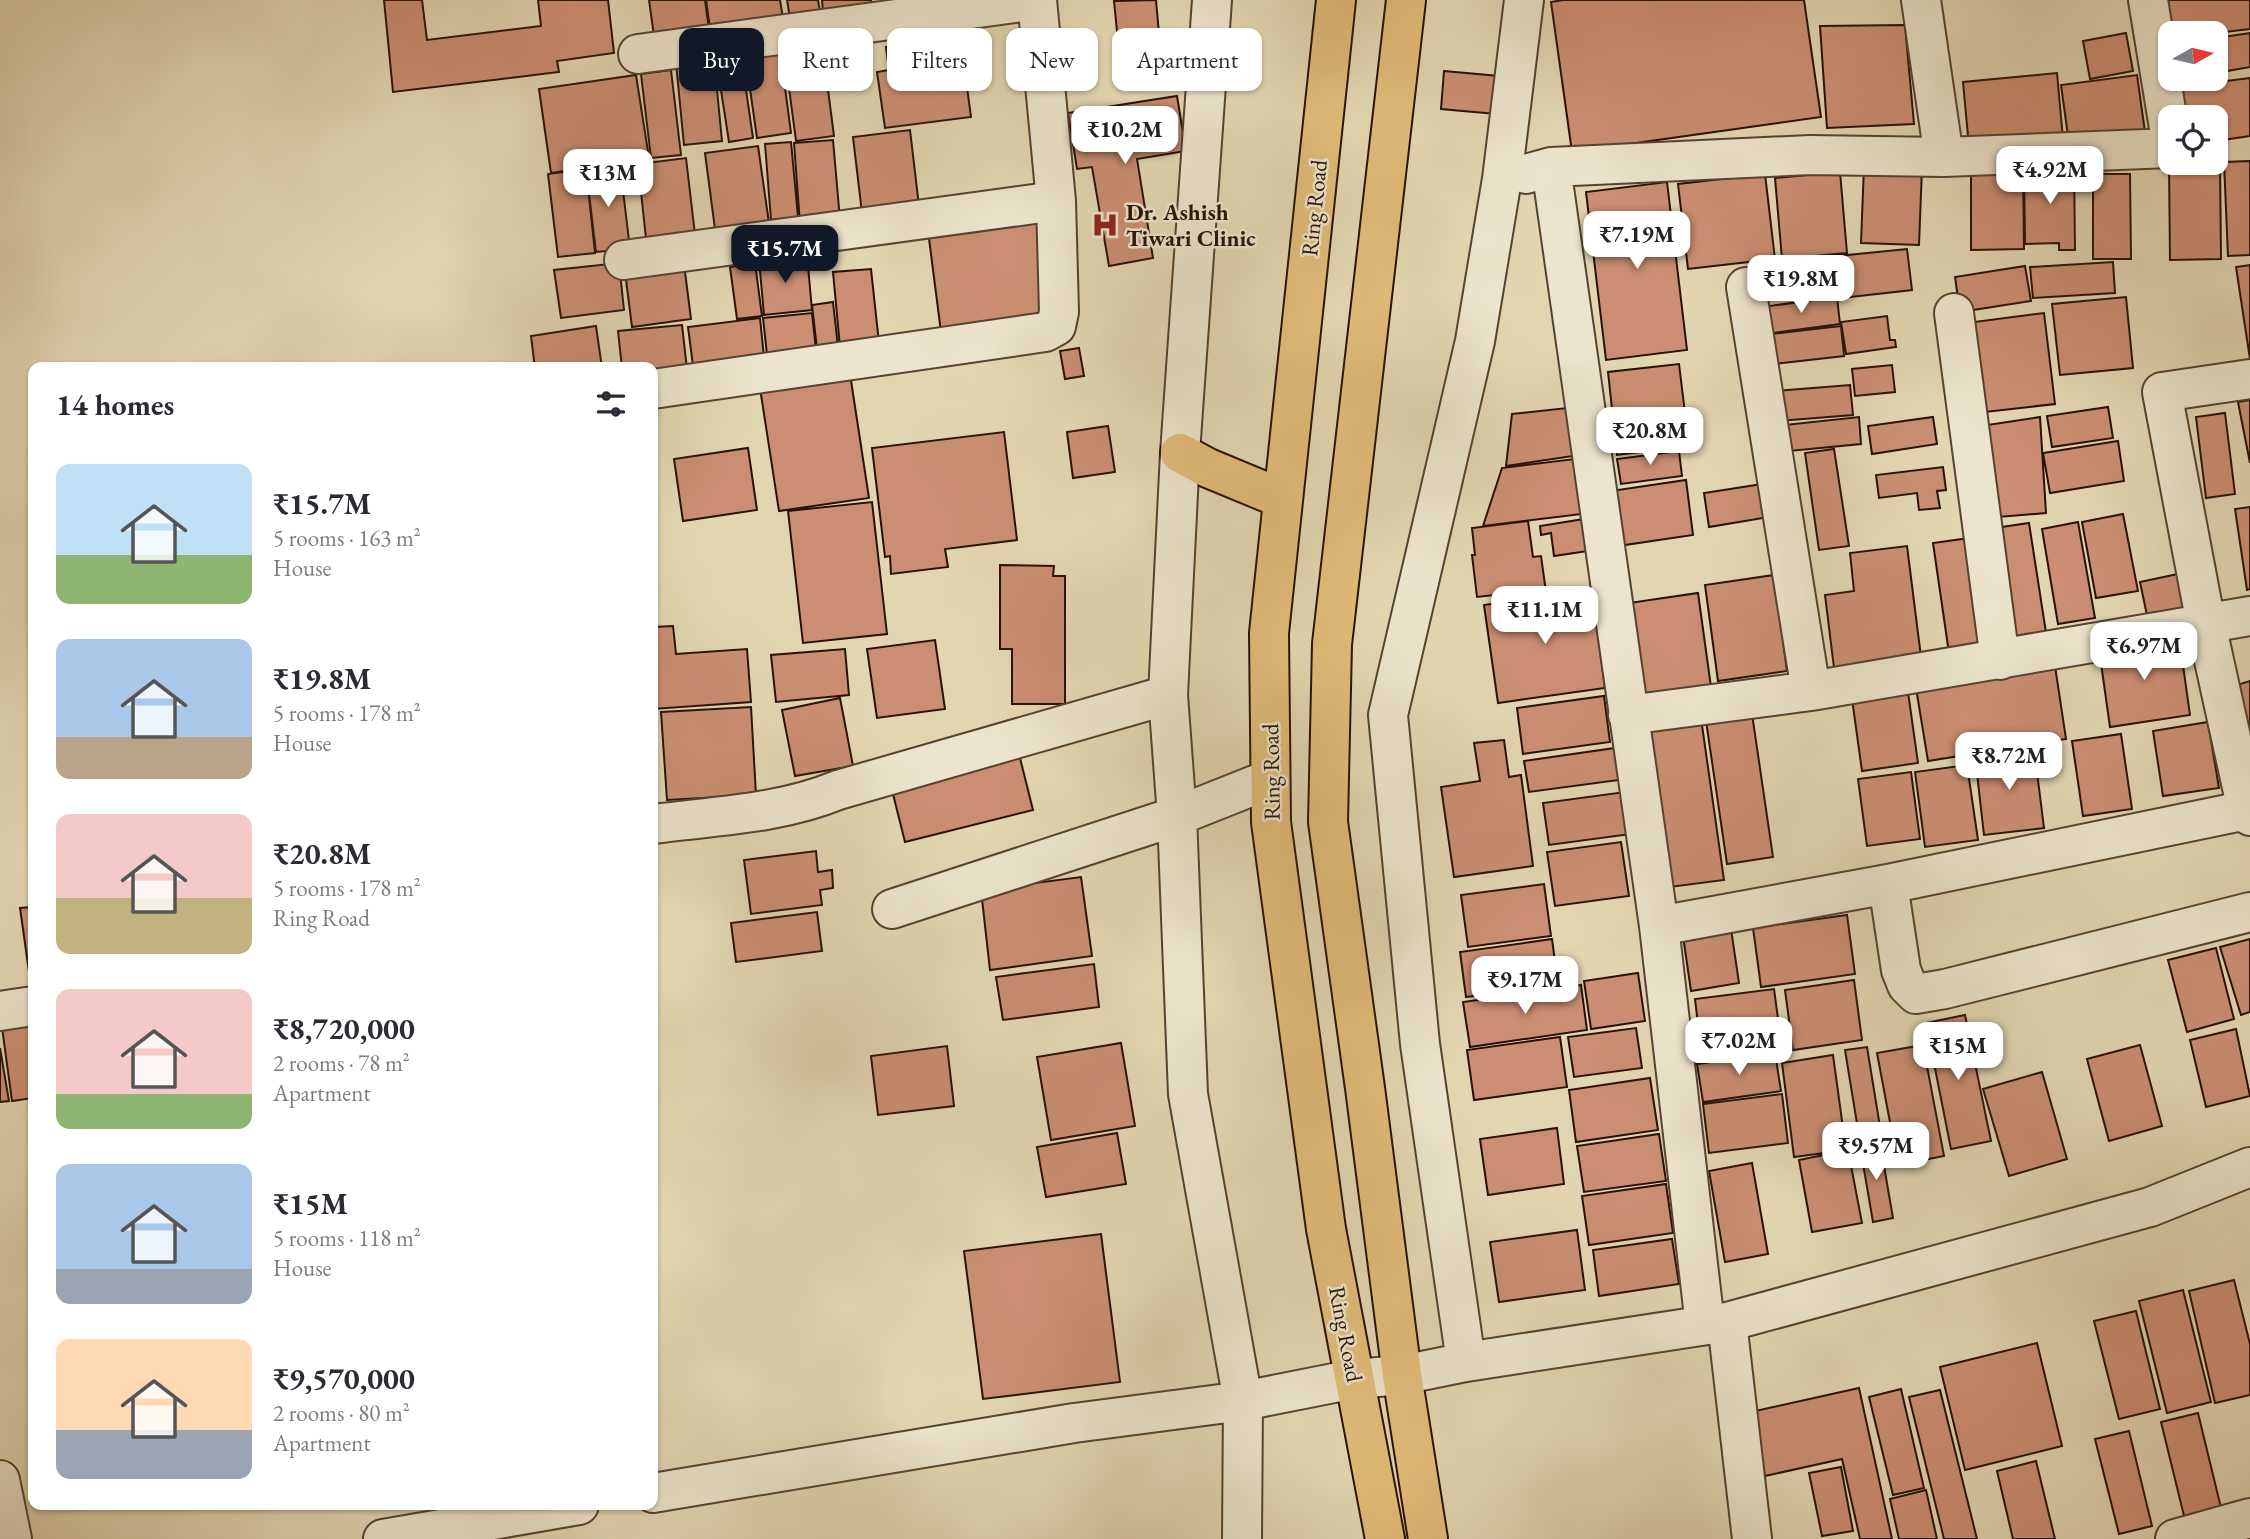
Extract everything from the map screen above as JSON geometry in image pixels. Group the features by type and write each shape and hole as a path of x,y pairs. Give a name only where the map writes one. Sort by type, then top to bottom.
{"highway":[{"name":"Ring Road","path":"1336,0 1269,633 1271,822 1326,1229 1385,1539"},
{"name":"Ring Road","path":"1406,0 1332,644 1328,822 1366,1088 1402,1375 1428,1539"},
{"path":"1181,453 1208,468 1283,499"}],"street":[{"path":"638,54 1037,0 1056,201 1059,312 1056,326 1045,332 658,388"},
{"path":"1212,0 1181,453 1168,695 1177,816 1188,1094 1243,1401 1242,1539"},
{"path":"1466,1362 1420,1044 1388,715 1475,341 1502,180 1524,0"},
{"path":"1921,0 1944,157"},
{"path":"2148,0 2165,105"},
{"path":"1502,180 1551,167 1810,155 1944,157 2158,148"},
{"path":"1551,167 1716,1324 1752,1539"},
{"path":"624,260 1056,201"},
{"path":"1746,287 1811,691"},
{"path":"1954,313 2000,660"},
{"path":"1659,926 2249,813 2206,624 2162,391 2250,379"},
{"path":"1628,715 1811,691 2250,616"},
{"path":"658,823 813,801 838,790 1168,695"},
{"path":"892,909 1177,816 1270,779"},
{"path":"1888,884 1901,970 1907,985 1916,994 2250,912"},
{"path":"0,1011 28,1007"},
{"path":"658,1492 1073,1423 1243,1401 1354,1379 1402,1375 1466,1362 1716,1324 2150,1207 2250,1167"},
{"path":"0,1480 12,1539"},
{"path":"383,1539 550,1510"},
{"path":"2175,1539 2250,1518"}],"building":[{"path":"384,0 422,0 427,40 541,26 538,0 608,0 614,53 557,61 559,72 393,92"},
{"path":"649,0 705,0 709,28 679,28 679,33 654,36"},
{"path":"706,0 780,0 783,19 710,28"},
{"path":"787,0 818,0 822,24 791,24"},
{"path":"822,0 871,0 873,16 824,22"},
{"path":"1156,0 1158,28 1117,28 1114,1"},
{"path":"1804,0 1821,117 1572,152 1551,2"},
{"path":"2163,0 2250,0 2250,29 2228,32 2228,21 2167,21"},
{"path":"1905,25 1914,124 1827,128 1820,26"},
{"path":"2126,33 2133,71 2090,79 2083,41"},
{"path":"2250,33 2250,67 2228,71 2228,36"},
{"path":"778,49 778,91 786,91 791,133 757,138 750,91 764,91 764,51"},
{"path":"676,63 679,63 679,91 717,91 722,141 684,145"},
{"path":"671,70 681,155 651,158 641,74"},
{"path":"887,70 887,91 968,91 971,117 885,128 877,72"},
{"path":"1444,71 1499,76 1496,114 1441,109"},
{"path":"2057,73 2063,139 1969,147 1963,82"},
{"path":"636,75 649,158 551,173 539,89"},
{"path":"2137,75 2145,132 2069,143 2061,85"},
{"path":"2250,78 2250,136 2228,139 2228,105 2180,105 2179,91 2228,91 2228,81"},
{"path":"721,91 746,91 753,138 729,142"},
{"path":"789,91 828,91 834,136 796,141"},
{"path":"1177,96 1186,151 1137,159 1153,258 1109,266 1092,167 1077,169 1068,113"},
{"path":"910,130 919,206 862,213 853,137"},
{"path":"833,140 840,220 800,224 794,143"},
{"path":"791,142 798,217 771,220 765,144"},
{"path":"758,146 770,230 716,237 705,153"},
{"path":"686,158 696,243 647,248 638,164"},
{"path":"2250,161 2250,255 2228,256 2225,175 2228,175 2228,162"},
{"path":"620,165 630,249 596,252 586,169"},
{"path":"1864,166 1922,168 1919,245 1861,243"},
{"path":"2074,166 2075,250 2059,250 2059,243 2025,244 2024,167"},
{"path":"586,169 595,253 558,257 548,174"},
{"path":"1971,170 2023,170 2024,249 1971,250"},
{"path":"1840,172 1847,253 1782,259 1775,178"},
{"path":"1765,174 1775,259 1688,269 1678,184"},
{"path":"2093,174 2130,174 2131,259 2093,259"},
{"path":"2169,175 2220,175 2221,259 2170,260"},
{"path":"1667,182 1687,350 1606,360 1586,192"},
{"path":"1039,220 1046,316 941,332 928,231"},
{"path":"1907,249 1912,290 1842,298 1838,256"},
{"path":"807,255 812,310 764,315 759,260"},
{"path":"1834,258 1837,293 1761,301 1757,265"},
{"path":"2113,262 2115,293 2033,298 2030,267"},
{"path":"619,263 624,310 561,318 554,270"},
{"path":"755,263 762,316 737,319 730,267"},
{"path":"684,264 691,319 632,327 625,272"},
{"path":"2250,265 2250,359 2236,267"},
{"path":"2025,266 2031,301 1960,312 1955,277"},
{"path":"871,269 879,343 840,347 833,272"},
{"path":"1837,297 1840,324 1766,334 1762,307"},
{"path":"2126,297 2133,368 2060,375 2052,304"},
{"path":"833,302 838,347 817,349 812,305"},
{"path":"812,313 816,350 767,355 763,318"},
{"path":"2044,313 2055,404 1985,412 1974,322"},
{"path":"1887,316 1890,340 1895,340 1896,347 1846,354 1841,322"},
{"path":"760,318 764,357 693,366 688,327"},
{"path":"682,325 687,369 658,372 658,362 621,362 618,331"},
{"path":"596,326 601,362 534,362 531,336"},
{"path":"1841,326 1844,356 1765,365 1762,335"},
{"path":"1079,348 1084,376 1065,379 1060,351"},
{"path":"1679,364 1689,446 1617,455 1608,372"},
{"path":"1892,365 1895,392 1855,396 1852,369"},
{"path":"850,374 869,498 779,511 760,388"},
{"path":"1850,385 1853,415 1778,421 1775,391"},
{"path":"2250,400 2250,463 2238,402"},
{"path":"2108,407 2113,438 2052,447 2047,416"},
{"path":"1567,408 1573,456 1506,466 1512,414"},
{"path":"2225,413 2235,494 2206,498 2196,417"},
{"path":"1859,417 1861,444 1779,452 1776,426"},
{"path":"1933,417 1937,444 1872,454 1868,426"},
{"path":"2040,417 2046,513 1986,518 1974,427"},
{"path":"1108,426 1115,472 1073,478 1067,432"},
{"path":"1004,432 1017,540 945,549 948,567 891,574 890,556 885,557 872,448"},
{"path":"2118,441 2124,481 2050,493 2043,453"},
{"path":"748,448 757,510 683,521 674,459"},
{"path":"1834,449 1849,546 1819,550 1805,453"},
{"path":"1679,451 1682,476 1621,484 1617,459"},
{"path":"1574,459 1582,514 1483,526 1502,468"},
{"path":"1943,467 1946,490 1937,491 1940,508 1919,510 1917,493 1879,498 1876,475"},
{"path":"1686,480 1693,535 1618,546 1611,491"},
{"path":"1769,483 1775,516 1709,527 1704,493"},
{"path":"872,502 887,634 803,643 788,511"},
{"path":"2250,507 2250,589 2247,590 2235,509"},
{"path":"2123,514 2138,591 2096,598 2082,522"},
{"path":"1584,519 1588,551 1554,556 1551,533 1541,535 1540,526"},
{"path":"1528,521 1533,557 1541,556 1546,592 1503,598 1503,594 1477,597 1472,528"},
{"path":"2078,522 2095,618 2058,624 2042,529"},
{"path":"2029,523 2047,639 2006,646 1988,529"},
{"path":"1977,537 1993,654 1950,660 1933,543"},
{"path":"1907,546 1921,657 1834,668 1825,595 1854,591 1850,553"},
{"path":"1000,565 1054,566 1053,576 1065,576 1065,704 1012,704 1012,649 1000,649"},
{"path":"2192,571 2201,613 2149,625 2140,582"},
{"path":"1774,575 1787,671 1718,681 1705,585"},
{"path":"1592,589 1605,688 1498,703 1484,605"},
{"path":"1698,593 1711,687 1642,697 1629,603"},
{"path":"673,626 676,654 747,649 751,702 658,709 658,627"},
{"path":"2179,637 2190,715 2110,727 2099,649"},
{"path":"935,640 945,709 877,718 867,649"},
{"path":"845,649 849,695 776,702 771,655"},
{"path":"2055,666 2066,739 1928,761 1916,688"},
{"path":"2250,681 2250,733 2234,686"},
{"path":"1908,692 1918,763 1862,771 1852,699"},
{"path":"1604,696 1610,742 1523,754 1517,708"},
{"path":"840,698 853,766 795,776 782,710"},
{"path":"751,707 756,795 667,800 661,712"},
{"path":"1751,707 1773,857 1727,864 1705,714"},
{"path":"1701,718 1724,880 1670,887 1647,725"},
{"path":"2208,722 2219,788 2163,796 2153,731"},
{"path":"2121,734 2132,809 2083,816 2072,741"},
{"path":"1504,740 1509,777 1521,775 1533,866 1454,877 1441,787 1480,781 1474,743"},
{"path":"1615,748 1619,780 1529,792 1524,761"},
{"path":"2034,748 2044,828 1984,835 1975,756"},
{"path":"1018,750 1033,810 905,842 890,782"},
{"path":"1967,765 1978,840 1925,847 1915,772"},
{"path":"1911,772 1920,839 1867,846 1858,779"},
{"path":"1625,792 1631,834 1549,845 1543,803"},
{"path":"1621,842 1629,896 1555,906 1547,852"},
{"path":"816,851 818,872 832,870 833,888 820,890 822,905 751,914 744,860"},
{"path":"1081,877 1092,956 990,970 981,890"},
{"path":"1544,884 1551,936 1468,947 1461,895"},
{"path":"28,907 28,965 20,908"},
{"path":"817,912 822,951 736,962 731,923"},
{"path":"1847,915 1855,974 1761,987 1753,928"},
{"path":"1731,929 1739,983 1691,991 1683,936"},
{"path":"1552,939 1558,984 1466,997 1460,952"},
{"path":"2250,939 2250,1012 2241,1015 2220,947"},
{"path":"2216,948 2234,1019 2187,1032 2168,960"},
{"path":"1094,964 1099,1007 1003,1020 996,977"},
{"path":"1638,973 1645,1021 1591,1029 1584,981"},
{"path":"1854,980 1862,1040 1793,1050 1785,990"},
{"path":"1581,985 1587,1030 1470,1047 1463,1002"},
{"path":"1774,989 1782,1048 1702,1058 1695,999"},
{"path":"1965,1015 1991,1141 1951,1149 1926,1023"},
{"path":"28,1017 28,1099 12,1101 1,1020"},
{"path":"1636,1028 1642,1068 1574,1077 1568,1037"},
{"path":"2236,1029 2250,1096 2206,1107 2190,1040"},
{"path":"1560,1037 1567,1087 1474,1100 1467,1050"},
{"path":"1121,1043 1135,1126 1051,1140 1037,1057"},
{"path":"1923,1045 1944,1156 1898,1165 1877,1053"},
{"path":"2140,1045 2162,1126 2109,1141 2087,1059"},
{"path":"947,1046 954,1106 878,1115 871,1056"},
{"path":"1867,1047 1882,1139 1860,1142 1845,1050"},
{"path":"0,1048 9,1101 0,1102"},
{"path":"1775,1053 1781,1091 1703,1102 1697,1064"},
{"path":"1833,1055 1846,1150 1794,1157 1782,1063"},
{"path":"2042,1072 2067,1159 2009,1176 1983,1089"},
{"path":"1650,1078 1658,1130 1576,1142 1569,1090"},
{"path":"1782,1094 1788,1143 1709,1153 1703,1104"},
{"path":"1557,1128 1564,1184 1488,1195 1480,1139"},
{"path":"1117,1133 1126,1184 1046,1197 1037,1147"},
{"path":"1659,1134 1666,1181 1584,1192 1577,1146"},
{"path":"1880,1143 1893,1218 1873,1222 1860,1146"},
{"path":"1848,1150 1862,1223 1812,1232 1799,1160"},
{"path":"1752,1163 1768,1254 1725,1262 1709,1171"},
{"path":"1666,1184 1673,1233 1589,1245 1582,1196"},
{"path":"1577,1230 1585,1290 1499,1302 1490,1242"},
{"path":"1101,1234 1120,1382 983,1399 964,1251"},
{"path":"1672,1239 1679,1284 1599,1296 1593,1250"},
{"path":"2234,1280 2250,1344 2250,1395 2215,1403 2189,1291"},
{"path":"2183,1290 2211,1402 2167,1413 2139,1301"},
{"path":"2136,1311 2160,1409 2119,1419 2094,1321"},
{"path":"2037,1343 2062,1446 1965,1470 1940,1367"},
{"path":"1859,1388 1892,1539 1860,1539 1842,1459 1765,1476 1751,1412"},
{"path":"1901,1389 1924,1488 1893,1495 1869,1397"},
{"path":"1940,1390 1977,1539 1944,1539 1909,1397"},
{"path":"2198,1413 2223,1516 2186,1524 2161,1422"},
{"path":"2129,1431 2152,1526 2119,1534 2095,1439"},
{"path":"2036,1461 2055,1539 2013,1539 1997,1471"},
{"path":"1841,1467 1853,1531 1822,1536 1809,1473"},
{"path":"1926,1490 1937,1539 1899,1539 1890,1499"}],"place":[{"name":"Dr. Ashish Tiwari Clinic","path":"1105,225"}]}
